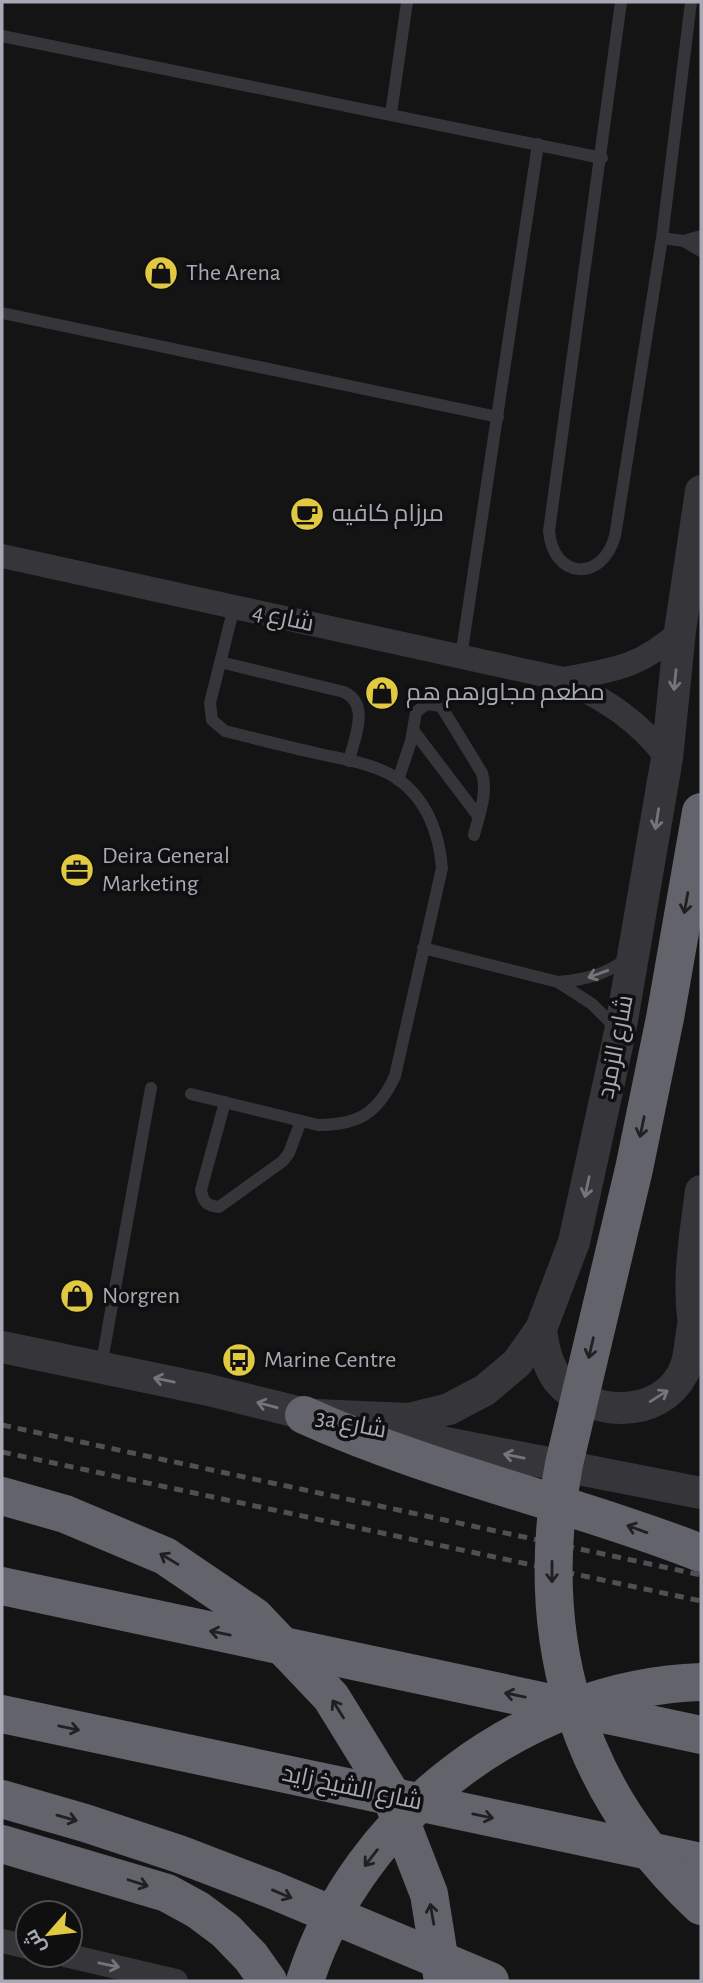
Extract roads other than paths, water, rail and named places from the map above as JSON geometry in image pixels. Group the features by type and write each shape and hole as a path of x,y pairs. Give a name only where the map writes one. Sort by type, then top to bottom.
{"highway":[{"path":"701,812 665,1018 634,1169 564,1464 552,1547 556,1631 575,1712 590,1751 631,1825 656,1858 701,1906"},
{"path":"304,1415 401,1455 617,1522 701,1553"},
{"path":"2,1496 65,1514 165,1556 255,1617 331,1697 389,1791 429,1894 443,1981"},
{"path":"2,1587 701,1735"},
{"path":"305,1981 332,1918 366,1863 409,1813 457,1770 512,1735 571,1708 634,1690 701,1682"},
{"name":"شارع الشيخ زايد","path":"2,1714 701,1862"},
{"path":"2,1799 179,1854 273,1890 487,1981"},
{"path":"2,1844 167,1893 198,1910 226,1931 251,1956 268,1981"}],"street":[{"name":"شارع الزمرد","path":"304,1415 409,1419 449,1409 485,1390 517,1363 541,1329 575,1242 620,1032 667,758 680,631 701,491"},
{"name":"شارع 4","path":"2,556 563,679 615,706 649,736 667,758"},
{"name":"شارع 4","path":"563,679 601,673 634,663 680,631"},
{"path":"701,1191 690,1292 693,1326 701,1358"},
{"path":"541,1329 549,1363 558,1379 571,1392 586,1402 622,1409 641,1406 657,1399 684,1373 693,1326"},
{"name":"3a شارع","path":"2,1346 220,1393 304,1415 701,1493"},
{"path":"84,1959 165,1978"}],"lane":[{"path":"391,114 407,2"},
{"path":"621,2 602,158 549,531 551,547 559,560 572,568 587,569 602,562 611,550 615,536 662,238 691,2"},
{"path":"2,36 602,158"},
{"path":"461,657 538,144"},
{"path":"684,241 701,236"},
{"path":"662,238 684,241 701,251"},
{"path":"2,313 498,417"},
{"path":"191,1094 318,1125 338,1125 357,1120 374,1110 387,1094 395,1076 442,868 440,842 431,818 417,797 398,780 375,767 225,732 218,727 209,712 234,607"},
{"path":"220,662 353,696 359,705 360,714 349,761"},
{"path":"398,780 416,712 421,706 434,704 445,712 484,780 485,788 474,835"},
{"path":"413,730 478,817"},
{"path":"424,948 558,982 592,1004 620,1032"},
{"path":"558,982 599,975 634,954"},
{"path":"101,1367 151,1088"},
{"path":"225,1102 201,1190 203,1200 210,1206 219,1207 283,1161 289,1153 301,1121"}],"railway":[{"path":"2,1425 701,1575"},
{"path":"2,1452 701,1601"}],"place":[{"name":"The Arena","path":"161,273"},
{"name":"مرزام كافيه","path":"307,514"},
{"name":"مطعم مجاورهم هم","path":"382,693"},
{"name":"Deira General Marketing","path":"77,870"},
{"name":"Norgren","path":"77,1296"},
{"name":"Marine Centre","path":"239,1360"}]}
